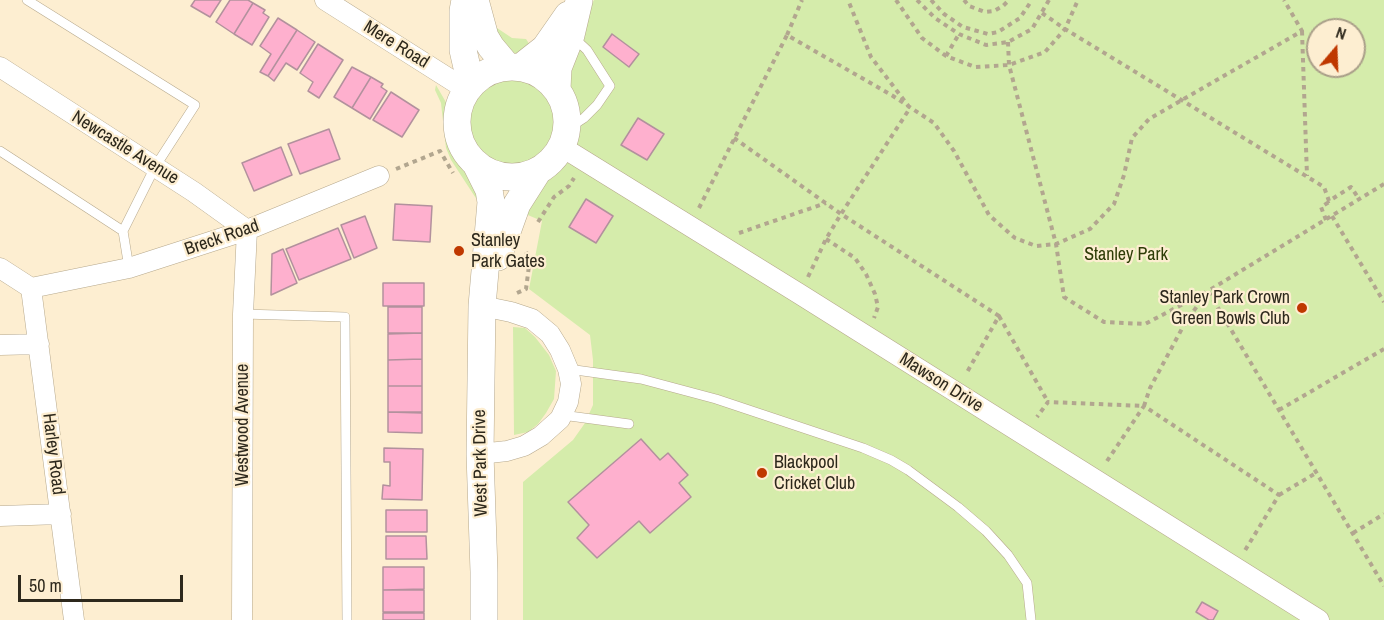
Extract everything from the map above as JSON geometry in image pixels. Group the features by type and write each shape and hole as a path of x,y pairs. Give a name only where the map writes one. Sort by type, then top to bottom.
{"street":[{"name":"Mere Road","path":"325,0 469,87"},
{"path":"465,0 463,50 469,87"},
{"path":"475,0 490,47 514,66 541,74 557,89 566,108 565,138 548,165 538,171 517,177 495,175 476,164 468,156 458,135 458,111 469,87 487,72 514,66 538,55 565,31"},
{"path":"557,89 558,68 565,31 579,0"},
{"name":"Newcastle Avenue","path":"0,67 194,192 247,230"},
{"name":"Mawson Drive","path":"565,138 798,293 1319,620"},
{"name":"West Park Drive","path":"476,164 489,190 491,202 482,306 480,454 484,620"},
{"name":"West Park Drive","path":"482,306 512,215 524,190 538,171"},
{"name":"Breck Road","path":"31,288 129,268 247,230 379,176"},
{"name":"Westwood Avenue","path":"242,620 243,314 247,230"},
{"path":"0,268 31,288"},
{"name":"Harley Road","path":"31,288 74,620"},
{"path":"480,454 507,451 524,446 541,436 562,415 568,402 571,384 568,369 550,334 532,319 482,306"},
{"path":"0,345 39,344"},
{"path":"0,516 61,514"}],"lane":[{"path":"27,0 195,105 154,167 123,231 129,268"},
{"path":"565,31 587,50 610,86 565,138"},
{"path":"0,151 123,231"},
{"path":"243,314 345,317 347,620"},
{"path":"568,369 641,378 716,399 863,448 891,460 958,507 986,531 1008,555 1027,582 1031,620"},
{"path":"562,415 629,424"}],"path":[{"path":"699,208 787,35 802,0"},
{"path":"848,0 872,57 910,108"},
{"path":"896,0 922,38 946,56 975,67 1009,65 1045,52 1065,29 1078,0"},
{"path":"917,0 935,18 960,34 986,45 1008,42 1032,29 1048,0"},
{"path":"932,0 944,14 963,27 988,34 998,32 1020,18 1032,0"},
{"path":"964,0 977,10 985,12 994,11 1009,0"},
{"path":"1284,0 1302,31 1307,176"},
{"path":"1042,13 1324,187 1329,201"},
{"path":"787,35 934,123 954,151 989,215 1015,238 1036,246 1056,244 1090,229 1114,204 1124,175 1132,138 1149,118 1302,31"},
{"path":"946,56 960,34"},
{"path":"1008,42 1009,65 1056,244 1064,297 1104,322 1145,324 1208,291 1384,184"},
{"path":"809,276 826,239 841,214 910,108"},
{"path":"734,138 841,214 999,316 1048,402"},
{"path":"379,176 440,151"},
{"path":"1326,220 1321,207 1351,187 1359,199"},
{"path":"739,233 826,203"},
{"path":"1332,216 1384,302"},
{"path":"532,231 537,223"},
{"path":"826,239 855,258 866,274 878,307 874,318"},
{"path":"511,312 517,293 526,289 530,258 522,246"},
{"path":"1107,461 1144,406 1150,388 1185,323 1208,291"},
{"path":"1208,291 1384,586"},
{"path":"966,374 999,316"},
{"path":"1279,410 1384,349"},
{"path":"1048,402 1144,406 1279,495"},
{"path":"1037,417 1048,402"},
{"path":"1246,548 1279,495 1316,473"},
{"path":"1353,533 1384,514"}],"green space":[{"name":"Stanley Park","path":"594,0 1384,0 1384,620 523,620 523,482 573,440 585,423 593,405 593,360 590,335 529,289 542,221 523,213 577,139 572,111 541,63 586,14"},
{"path":"497,28 512,38 526,39 532,48 517,54 512,52 494,29"},
{"path":"511,78 537,86 549,98 557,124 549,150 537,162 511,170 485,162 473,150 465,124 473,98 485,86"},
{"path":"436,85 451,115 453,141 474,176 481,206 451,160 446,148 441,103 435,90"},
{"path":"513,327 525,328 535,337 549,355 556,371 554,399 546,413 528,432 514,435"}],"building":[{"path":"195,0 221,0 210,17 191,6"},
{"path":"230,0 248,0 253,3 234,34 216,22"},
{"path":"253,3 265,10 263,13 269,17 252,45 234,34"},
{"path":"278,18 297,30 268,76 260,72 271,54 260,46"},
{"path":"297,30 315,42 297,70 286,63 274,81 268,76"},
{"path":"612,34 639,54 629,67 603,47"},
{"path":"318,44 343,60 319,98 308,91 313,82 300,73"},
{"path":"352,67 371,77 352,108 334,97"},
{"path":"371,77 383,84 381,87 387,91 370,119 352,108"},
{"path":"391,92 419,110 402,137 373,120"},
{"path":"638,118 664,134 647,160 621,145"},
{"path":"329,129 340,159 300,174 288,144"},
{"path":"281,147 292,175 254,191 242,163"},
{"path":"586,199 613,216 596,243 569,227"},
{"path":"395,204 432,206 430,242 393,240"},
{"path":"365,216 377,248 354,258 341,225"},
{"path":"338,228 351,259 299,280 286,249"},
{"path":"283,249 297,283 271,295 272,254"},
{"path":"383,283 424,283 424,306 383,306"},
{"path":"388,307 422,307 422,333 388,333"},
{"path":"422,333 422,359 388,360 388,334"},
{"path":"422,359 422,386 388,386 388,360"},
{"path":"388,386 422,386 422,412 388,412"},
{"path":"388,412 422,413 422,433 388,432"},
{"path":"641,439 660,460 668,453 688,475 679,483 691,497 650,533 639,521 597,558 577,538 589,525 568,502"},
{"path":"384,448 423,449 422,500 382,499 383,485 390,486 390,462 384,462"},
{"path":"386,510 427,510 427,532 386,532"},
{"path":"386,536 426,536 427,559 386,559"},
{"path":"383,567 424,567 424,589 383,590"},
{"path":"383,590 424,590 424,612 383,612"},
{"path":"1202,602 1218,611 1213,620 1196,612"},
{"path":"383,613 424,613 424,620 383,620"}],"place":[{"name":"Stanley Park Gates","path":"459,251"},
{"name":"Stanley Park Crown Green Bowls Club","path":"1302,308"},
{"name":"Blackpool Cricket Club","path":"762,473"}]}
